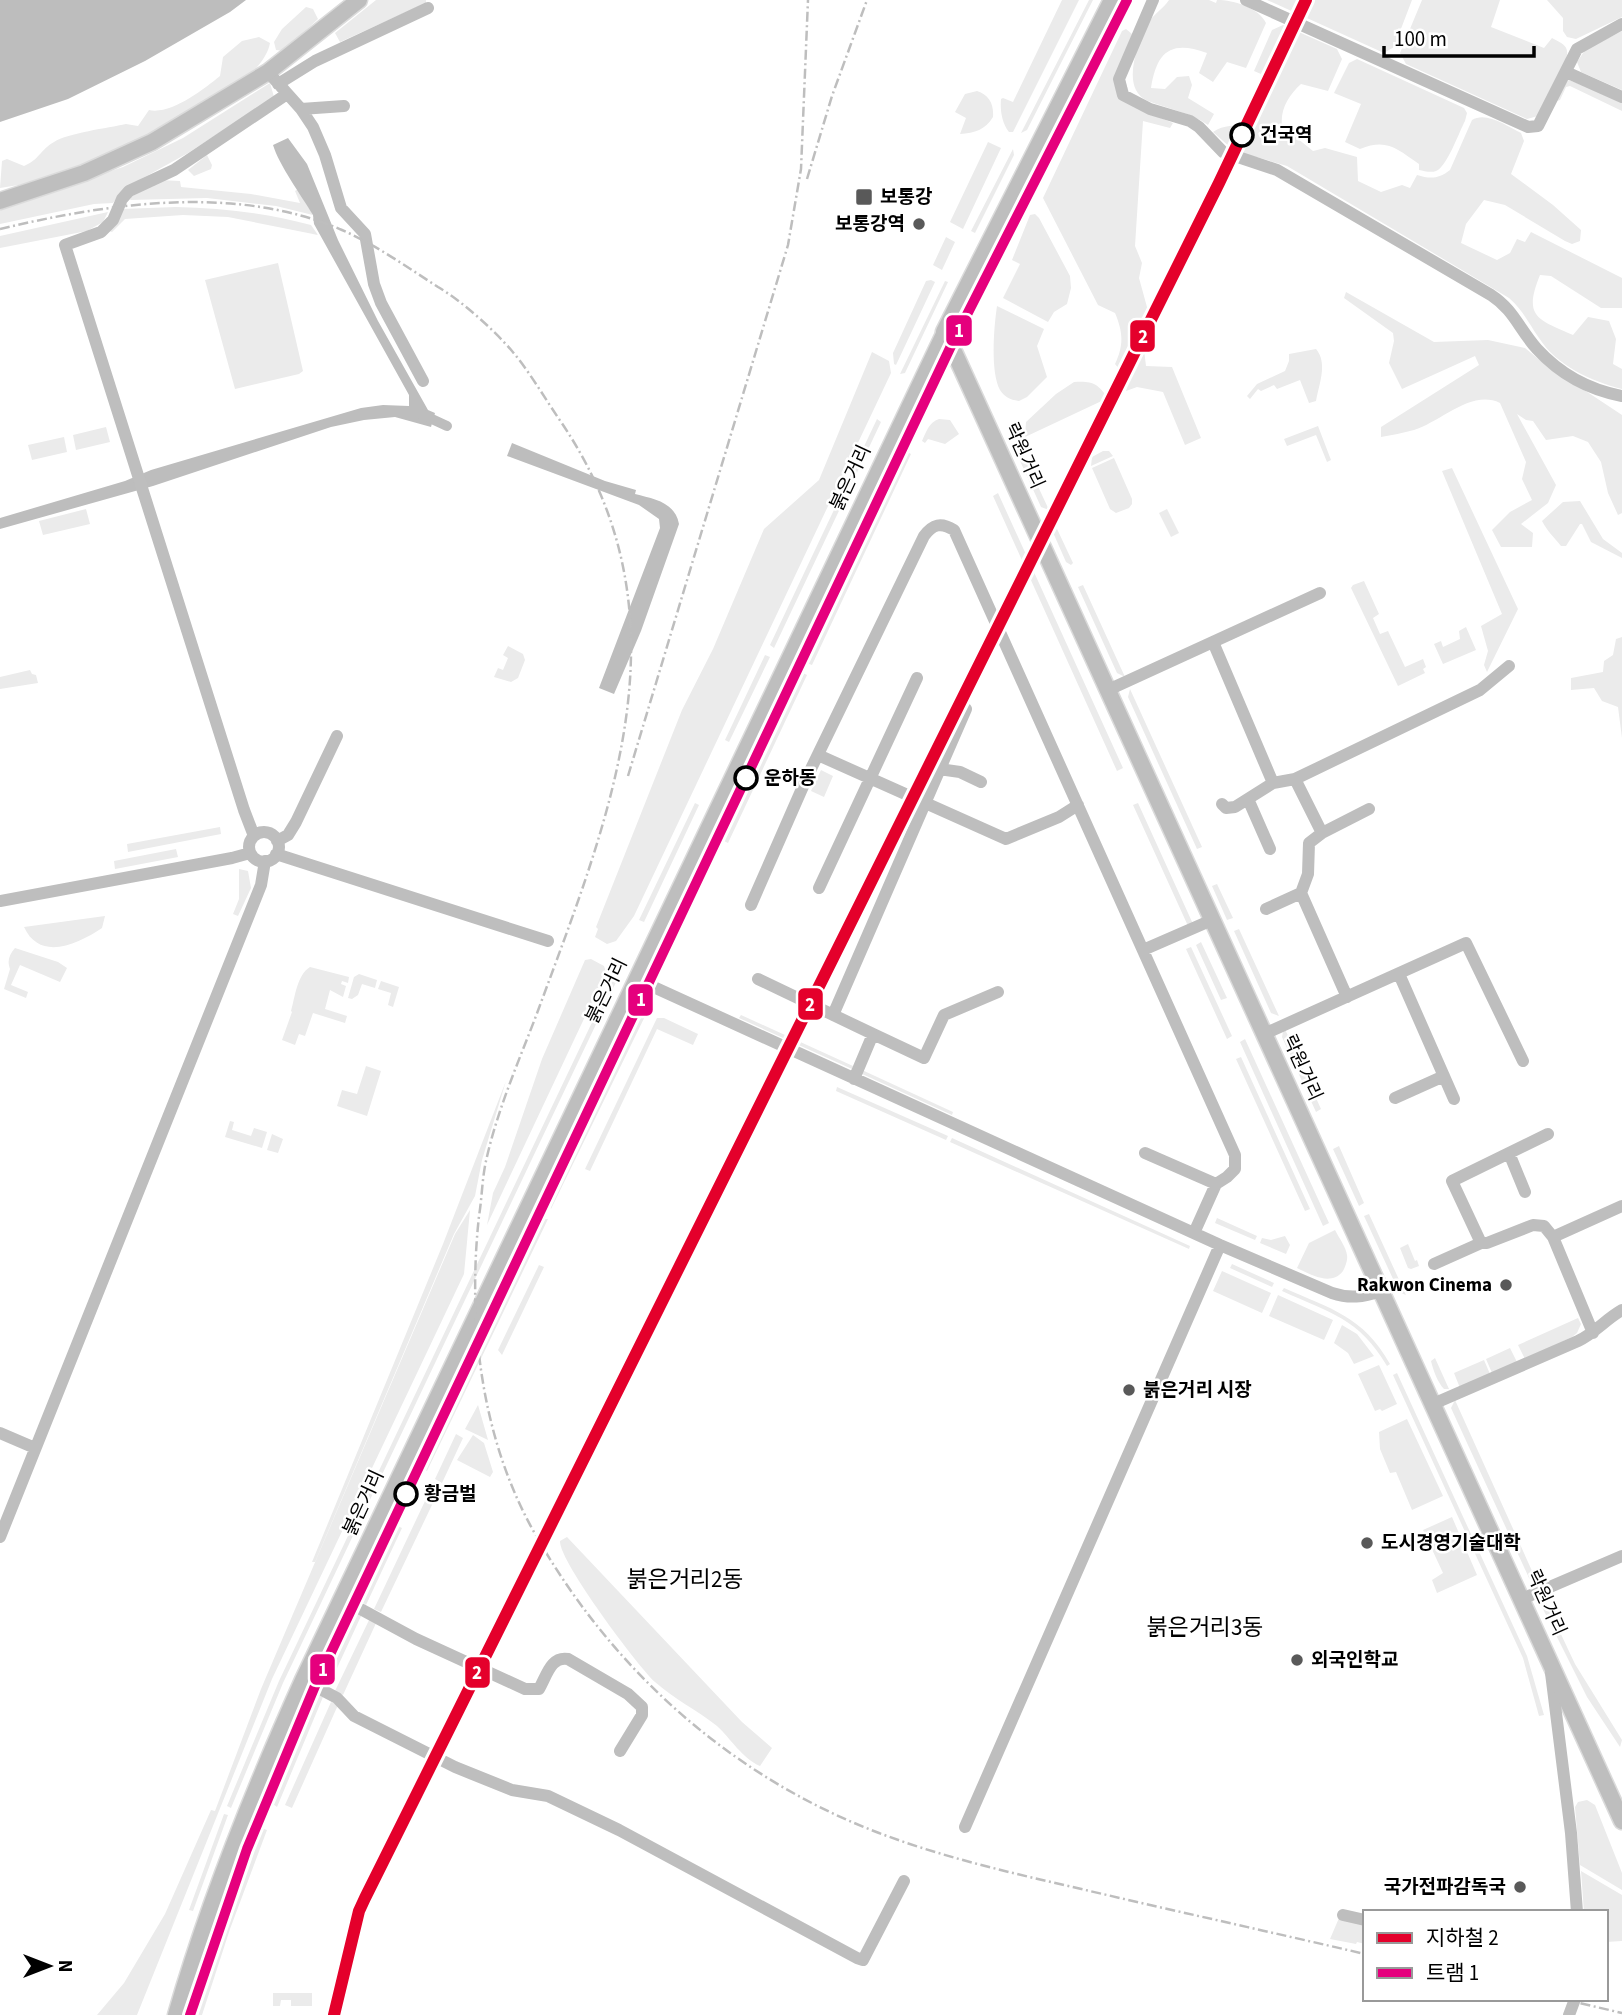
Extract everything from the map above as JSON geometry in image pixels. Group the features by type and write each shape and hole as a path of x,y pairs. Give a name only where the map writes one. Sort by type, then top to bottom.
{"highway":[{"name":"붉은거리","path":"945,332 1113,0"}],"main road":[{"path":"0,201 84,173 278,83 359,0"},
{"name":"락원거리","path":"945,332 1622,1821"},
{"name":"붉은거리","path":"176,2015 225,1868 275,1742 303,1680 945,332"}],"street":[{"path":"1153,0 1119,79 1123,95 1150,109 1190,121 1223,152 1277,170 1491,295 1505,304 1538,350 1584,386 1622,396"},
{"path":"1246,0 1528,127 1538,126 1577,49 1622,24"},
{"path":"254,836 65,245 101,232 113,220 122,199 129,191 174,170 278,83 315,61 428,8"},
{"path":"1566,72 1622,97"},
{"path":"278,83 302,109 313,127 325,155 341,208 365,234 374,284 381,303 423,381"},
{"path":"302,109 344,106"},
{"path":"751,905 818,755 924,536 931,527 947,525 954,530 1235,1155 1235,1169 1216,1184 1195,1233"},
{"path":"1108,691 1320,593"},
{"path":"1213,642 1273,783"},
{"path":"1222,804 1226,808 1235,807 1273,783 1295,779 1480,690 1509,666"},
{"path":"819,888 917,678"},
{"path":"833,1015 966,709"},
{"path":"0,1537 273,852 296,822 337,736"},
{"path":"818,755 1006,839 1059,817 1078,805"},
{"path":"939,769 960,772 981,782"},
{"path":"1295,779 1322,833"},
{"path":"1248,799 1270,849"},
{"path":"1347,996 1301,893 1308,874 1309,843 1369,808"},
{"path":"273,852 267,832 254,836 249,844 250,853 256,859 273,852 548,941"},
{"path":"0,901 250,853"},
{"path":"1266,909 1301,893"},
{"path":"1143,950 1212,919"},
{"path":"1264,1034 1466,943 1523,1061"},
{"path":"1399,974 1454,1099"},
{"path":"636,979 1220,1245 1348,1299 1381,1291"},
{"path":"758,979 925,1058 944,1015 999,992"},
{"path":"854,1079 873,1034"},
{"path":"1395,1098 1444,1076"},
{"path":"1480,1243 1452,1181 1548,1134"},
{"path":"1145,1153 1216,1184"},
{"path":"1509,1153 1525,1192"},
{"path":"1553,1237 1622,1206"},
{"path":"1434,1264 1480,1243 1487,1243 1533,1225 1544,1226 1553,1237 1593,1333"},
{"path":"965,1827 1220,1245"},
{"path":"1433,1404 1593,1333 1606,1319 1622,1310"},
{"path":"0,1433 35,1448"},
{"path":"1522,1599 1622,1556"},
{"path":"342,1599 416,1639 525,1689 539,1689 555,1660 568,1659 628,1694 642,1707 642,1715 620,1751"},
{"path":"1550,1662 1571,1833 1577,1910"},
{"path":"303,1680 337,1698 354,1716 421,1750 512,1790 548,1797 619,1830 857,1958 863,1960 904,1881"},
{"path":"1343,1915 1363,1920"}],"shaded area":[{"path":"0,0 246,0 145,61 68,99 0,122"},
{"path":"376,0 426,0 426,3 340,42 335,33"},
{"path":"1062,0 1079,0 1013,132 1009,132 1002,117 1001,99 1013,102"},
{"path":"1089,0 1093,0 1027,130 1021,133"},
{"path":"1169,0 1209,0 1216,3 1217,0 1231,1 1252,9 1266,23 1246,68 1227,62 1213,82 1199,73 1207,53 1195,49 1175,49 1162,57 1157,65 1151,88 1165,89 1177,77 1189,76 1192,85 1188,98 1214,114 1208,125 1148,101 1135,87 1133,66 1139,43 1150,20"},
{"path":"1267,0 1412,0 1394,47 1384,53"},
{"path":"1422,0 1500,0 1491,27 1544,48 1552,38 1565,46 1566,59 1538,116 1527,119 1406,64 1400,53"},
{"path":"1547,0 1622,0 1622,17 1576,39 1567,37 1563,31 1563,18"},
{"path":"306,7 313,9 318,19 284,51 276,50 274,42 282,29"},
{"path":"1283,25 1337,49 1342,59 1328,91 1301,84 1297,88 1284,108 1282,126 1313,151 1325,148 1357,157 1358,181 1381,192 1402,185 1410,188 1417,175 1434,177 1450,170 1472,120 1490,118 1521,133 1524,141 1511,174 1581,230 1580,241 1572,244 1505,205 1484,200 1466,224 1461,243 1497,260 1510,253 1517,239 1525,242 1531,232 1622,278 1622,308 1601,308 1551,276 1540,275 1533,308 1542,320 1573,335 1588,317 1609,321 1616,339 1613,364 1622,369 1622,389 1587,377 1555,357 1509,298 1287,166 1257,157 1240,156 1213,132 1246,123 1260,110 1275,80 1254,71 1272,30"},
{"path":"1126,29 1132,34 1120,66 1134,107 1173,123 1170,128 1143,121 1135,246 1142,263 1139,278 1150,318 1142,333 1146,366 1172,367 1201,438 1185,445 1163,392 1137,387 1126,391 1128,380 1115,364 1121,338 1115,313 1098,305 1043,198 1122,31"},
{"path":"1622,31 1622,90 1581,72 1577,62 1585,50"},
{"path":"259,37 270,43 259,64 237,86 206,107 94,161 37,181 0,188 2,161 7,159 24,166 60,139 126,124 138,126 149,110 167,109 205,88 220,76 223,57 242,41"},
{"path":"1357,59 1464,108 1467,113 1465,121 1448,156 1436,171 1419,170 1419,164 1385,145 1360,149 1345,142 1361,104 1334,93 1349,63"},
{"path":"1569,80 1622,101 1622,111 1570,86 1566,87 1557,101 1565,82"},
{"path":"270,83 274,97 188,153 125,188 113,203 94,204 0,224 0,207 123,167 183,138"},
{"path":"977,91 990,101 993,117 979,130 960,134 966,118 955,112 965,94"},
{"path":"288,138 307,164 338,240 378,321 428,410 435,413 431,427 395,417 331,427 153,486 0,529 0,518 125,481 151,470 361,408 409,406 409,395 314,224 313,215 276,153 273,145"},
{"path":"988,142 1001,148 963,229 950,222"},
{"path":"1013,149 1014,155 975,233 971,231"},
{"path":"207,155 211,169 194,176 188,170"},
{"path":"159,180 180,181 181,187 251,194 300,203 295,191 298,189 313,215 276,206 207,198 130,200"},
{"path":"176,207 278,217 311,225 318,235 228,217 183,215 125,219 112,232 109,231 121,209"},
{"path":"108,212 103,222 87,231 0,248 0,236"},
{"path":"1035,214 1070,276 1071,288 1067,304 1054,312 1048,322 1003,298 1020,264 1012,260 1030,215"},
{"path":"946,237 955,242 942,270 933,265"},
{"path":"278,263 303,371 235,389 205,280"},
{"path":"926,281 935,282 896,365 893,353"},
{"path":"945,281 948,282 905,373 900,374"},
{"path":"1346,292 1434,342 1488,340 1525,348 1622,415 1622,513 1618,515 1608,493 1601,462 1588,442 1573,436 1546,440 1533,421 1517,414 1556,485 1548,503 1521,524 1533,533 1532,547 1501,547 1492,530 1510,512 1532,500 1522,479 1526,462 1500,403 1478,400 1467,403 1414,430 1381,437 1381,427 1479,365 1475,356 1402,389 1389,363 1393,333 1344,298"},
{"path":"997,306 1044,329 1037,346 1047,377 1027,397 1019,401 1004,395 997,382 994,349"},
{"path":"1316,349 1322,367 1316,401 1309,403 1300,380 1277,389 1274,385 1261,391 1258,389 1250,399 1247,396 1257,384 1285,371 1289,354"},
{"path":"872,352 889,361 891,373 634,916 616,941 607,944 595,937 598,929 596,927 682,710 713,649 764,529 819,480"},
{"path":"1074,382 1094,384 1108,398 1025,437 1026,422 1056,394"},
{"path":"877,419 881,422 774,648 770,645"},
{"path":"939,419 950,420 959,434 945,444 928,439 925,443 922,441 930,425"},
{"path":"1318,426 1331,460 1327,462 1316,435 1287,446 1284,439"},
{"path":"106,427 110,442 76,450 73,435"},
{"path":"64,437 67,452 32,460 28,445"},
{"path":"512,443 605,481 636,490 635,494 668,506 677,517 679,524 641,631 614,694 599,688 660,528 659,519 639,505 507,456"},
{"path":"904,450 911,454 812,665 804,662"},
{"path":"1021,450 1049,510 1041,507 1016,452"},
{"path":"1109,451 1113,456 1091,466 1092,457"},
{"path":"1114,458 1132,499 1129,508 1116,513 1110,509 1092,468"},
{"path":"1452,468 1518,609 1487,672 1484,665 1488,651 1481,626 1502,614 1442,471"},
{"path":"998,493 1123,768 1117,771 993,496"},
{"path":"1580,501 1603,539 1622,553 1622,558 1591,542 1582,524 1566,546 1561,546 1546,528 1542,521 1563,502"},
{"path":"86,509 90,524 43,535 39,521"},
{"path":"1167,509 1179,533 1171,537 1159,513"},
{"path":"1051,516 1073,563 1071,565 1066,562 1048,521"},
{"path":"1364,581 1379,614 1373,618 1380,634 1388,631 1405,667 1423,659 1425,673 1398,686 1351,588"},
{"path":"1083,585 1125,677 1117,673 1078,587"},
{"path":"1466,627 1476,650 1443,664 1434,644 1441,641 1443,647 1460,639 1459,631"},
{"path":"1622,637 1622,738 1618,707 1602,701 1594,688 1571,690 1571,678 1603,672 1604,661 1613,655 1616,639"},
{"path":"508,646 523,654 525,660 518,678 511,682 494,677 498,668 503,670 508,658 503,655"},
{"path":"765,655 770,657 729,742 725,740"},
{"path":"30,670 36,675 38,683 0,689 0,677"},
{"path":"799,671 807,675 728,843 720,839"},
{"path":"1130,689 1202,847 1197,849 1128,697"},
{"path":"821,770 833,776 824,797 811,791"},
{"path":"695,803 699,805 644,922 639,920"},
{"path":"1138,803 1193,924 1188,926 1133,805"},
{"path":"220,827 221,834 128,852 127,844"},
{"path":"176,849 178,857 115,869 114,861"},
{"path":"239,869 248,871 251,888 238,916 233,914 239,899"},
{"path":"1217,884 1233,918 1227,920 1212,886"},
{"path":"105,916 102,928 82,940 60,947 40,944 31,938 24,927"},
{"path":"1239,929 1279,1016 1271,1013 1234,931"},
{"path":"1201,942 1227,998 1221,1000 1196,945"},
{"path":"1191,947 1232,1036 1227,1039 1186,949"},
{"path":"15,948 58,962 67,968 60,982 20,965 11,985 28,992 26,998 4,989 10,969 9,958"},
{"path":"591,959 604,966 606,972 487,1225 493,1193 505,1167 542,1059 585,960"},
{"path":"310,967 349,977 348,983 342,981 341,984 346,986 343,997 330,990 325,1009 347,1016 345,1023 313,1013 305,1036 299,1034 295,1045 282,1040 299,981"},
{"path":"359,974 377,980 375,988 362,984 358,995 352,999 348,998 354,977"},
{"path":"614,976 618,978 283,1683 231,1808 227,1806 279,1681"},
{"path":"381,981 399,987 393,1007 388,1005 391,993 378,989"},
{"path":"651,1004 551,1209 548,1197 639,1011"},
{"path":"741,1015 853,1066 852,1069 739,1018"},
{"path":"657,1018 664,1018 698,1034 693,1045 657,1029 590,1171 585,1169"},
{"path":"1284,1027 1321,1109 1316,1112 1282,1037"},
{"path":"1245,1039 1329,1223 1323,1226 1240,1042"},
{"path":"1241,1057 1310,1209 1305,1211 1236,1059"},
{"path":"366,1066 381,1071 367,1116 337,1106 342,1090 357,1094"},
{"path":"862,1070 953,1112 952,1115 860,1073"},
{"path":"506,1081 482,1160 475,1196 454,1234 315,1562 312,1562 443,1244"},
{"path":"837,1087 948,1136 946,1140 836,1091"},
{"path":"230,1121 234,1122 232,1130 251,1136 254,1128 267,1132 262,1148 225,1137"},
{"path":"272,1134 283,1139 278,1153 267,1150"},
{"path":"952,1138 1190,1246 1189,1249 950,1142"},
{"path":"1339,1146 1364,1203 1359,1206 1333,1149"},
{"path":"470,1210 464,1274 272,1679 137,2015 97,2015 124,1983 165,1914 211,1810 215,1811 261,1689 455,1234"},
{"path":"1369,1214 1406,1295 1399,1292 1364,1216"},
{"path":"1217,1218 1257,1236 1255,1240 1215,1223"},
{"path":"548,1219 427,1471 419,1467 537,1223"},
{"path":"1335,1230 1347,1255 1343,1271 1338,1276 1327,1279 1297,1268 1309,1243"},
{"path":"1285,1236 1290,1245 1286,1254 1260,1243 1262,1238 1271,1240"},
{"path":"1408,1244 1419,1266 1411,1269 1408,1268 1400,1248"},
{"path":"1232,1264 1274,1283 1272,1287 1230,1268"},
{"path":"539,1265 544,1267 502,1355 498,1350"},
{"path":"1222,1271 1271,1293 1262,1313 1213,1291"},
{"path":"1284,1288 1357,1324 1380,1348 1390,1364 1387,1366 1366,1337 1354,1327 1329,1312 1282,1291"},
{"path":"1278,1295 1333,1320 1324,1340 1269,1316"},
{"path":"1578,1318 1581,1324 1572,1337 1525,1359 1518,1345"},
{"path":"1342,1325 1357,1334 1374,1356 1354,1364 1348,1353 1334,1343"},
{"path":"1510,1348 1517,1362 1492,1373 1486,1359"},
{"path":"1435,1358 1449,1389 1444,1389 1436,1376 1431,1361"},
{"path":"1484,1360 1490,1374 1460,1388 1454,1373"},
{"path":"1379,1365 1397,1404 1382,1411 1375,1411 1358,1374"},
{"path":"1397,1373 1527,1656 1544,1715 1539,1716 1523,1658 1393,1375"},
{"path":"1455,1400 1537,1582 1529,1578 1451,1408"},
{"path":"478,1405 488,1440 465,1429"},
{"path":"1407,1419 1443,1496 1412,1510 1396,1472 1390,1473 1380,1449 1379,1432"},
{"path":"456,1434 463,1438 442,1483 435,1479"},
{"path":"473,1435 484,1443 493,1472 490,1477 457,1460"},
{"path":"434,1482 441,1486 381,1612 374,1609"},
{"path":"1452,1517 1477,1575 1437,1593 1432,1580 1443,1573 1423,1530"},
{"path":"393,1524 402,1528 366,1605 361,1601 360,1594"},
{"path":"567,1537 742,1722 772,1748 760,1766 742,1753 717,1726 662,1688 646,1672 600,1613 572,1569 560,1541"},
{"path":"1543,1596 1575,1664 1622,1740 1620,1747 1587,1697 1540,1603"},
{"path":"356,1612 362,1614 332,1679 326,1675 326,1668 350,1616"},
{"path":"370,1618 377,1621 343,1695 335,1691"},
{"path":"314,1693 323,1697 277,1807 270,1796"},
{"path":"331,1702 338,1705 292,1808 285,1805"},
{"path":"1587,1800 1595,1805 1622,1873 1622,1890 1580,1865 1575,1807 1578,1802"},
{"path":"224,1814 228,1815 193,1911 189,1910"},
{"path":"258,1827 267,1830 202,2015 193,2015 221,1926"},
{"path":"1581,1871 1622,1895 1622,1941 1608,1942 1608,1910 1584,1910"},
{"path":"1339,1918 1363,1923 1363,1944 1330,1939"},
{"path":"273,1993 312,1993 312,2006 291,2006 291,2000 281,2000 280,2006 273,2006"}],"waterway":[{"path":"421,414 447,426"}],"railway":[{"path":"628,776 788,245 801,169 808,0"},
{"path":"807,179 832,96 867,0"},
{"path":"0,229 85,212 172,202 259,207 301,216 342,230 379,249 448,293 496,334 524,367 559,419 600,493 623,568 631,642 626,716 612,791 590,866 508,1087 491,1142 479,1216 475,1299 483,1383 503,1464 538,1539 603,1634 683,1716 728,1751 775,1783 826,1810 879,1833 992,1868 1363,1954"},
{"path":"1571,2001 1622,2013"}],"metro line":[{"name":"2","path":"334,2015 359,1911 365,1898 1219,183 1306,0"}],"tram line":[{"name":"1","path":"190,2015 247,1849 315,1686 951,346 1127,0"}],"place":[{"name":"건국역","path":"1242,135"},
{"name":"보통강","path":"864,197"},
{"name":"보통강역","path":"919,224"},
{"name":"운하동","path":"746,778"},
{"name":"Rakwon Cinema","path":"1506,1285"},
{"name":"붉은거리 시장","path":"1129,1390"},
{"name":"황금벌","path":"406,1494"},
{"name":"도시경영기술대학","path":"1367,1543"},
{"name":"외국인학교","path":"1297,1660"},
{"name":"국가전파감독국","path":"1520,1887"}],"district":[{"name":"붉은거리2동","path":"685,1579"},
{"name":"붉은거리3동","path":"1205,1627"}]}
